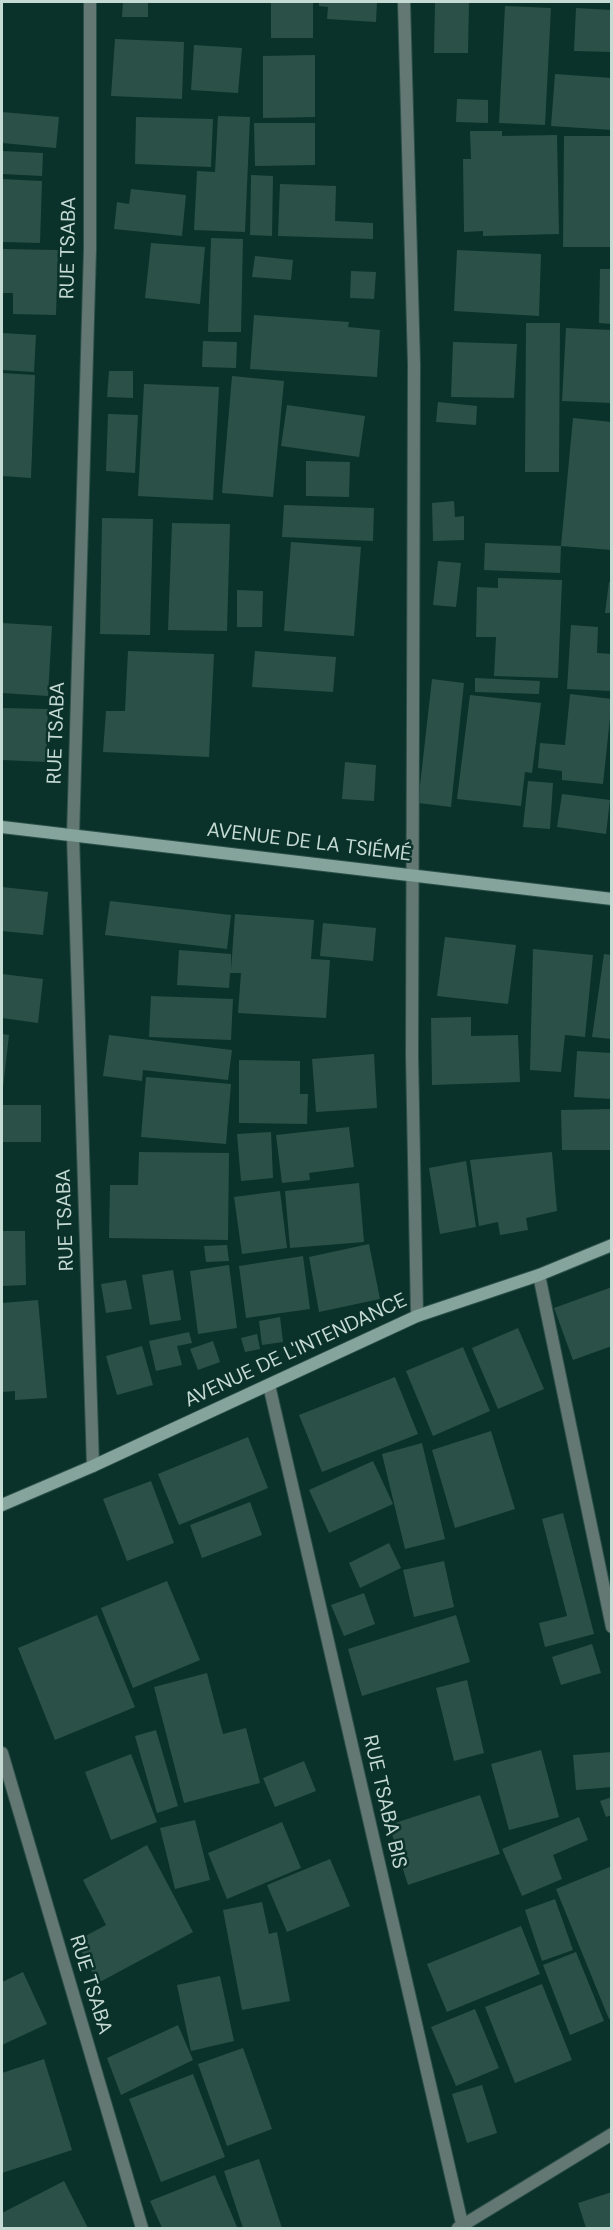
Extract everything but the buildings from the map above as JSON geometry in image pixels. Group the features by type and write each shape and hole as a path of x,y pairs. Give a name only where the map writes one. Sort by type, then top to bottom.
{"street":[{"name":"RUE TSABA","path":"90,2 90,249 73,836 93,1466"},
{"path":"405,2 414,364 412,1054 417,1316"},
{"name":"AVENUE DE LA TSIÉMÉ","path":"2,827 612,898"},
{"name":"AVENUE DE L'INTENDANCE","path":"2,1505 93,1466 417,1316 539,1275 612,1245"},
{"path":"539,1275 612,1627"},
{"name":"RUE TSABA BIS","path":"269,1385 461,2228"},
{"name":"RUE TSABA","path":"2,1753 142,2229"},
{"path":"461,2228 612,2134"}]}
